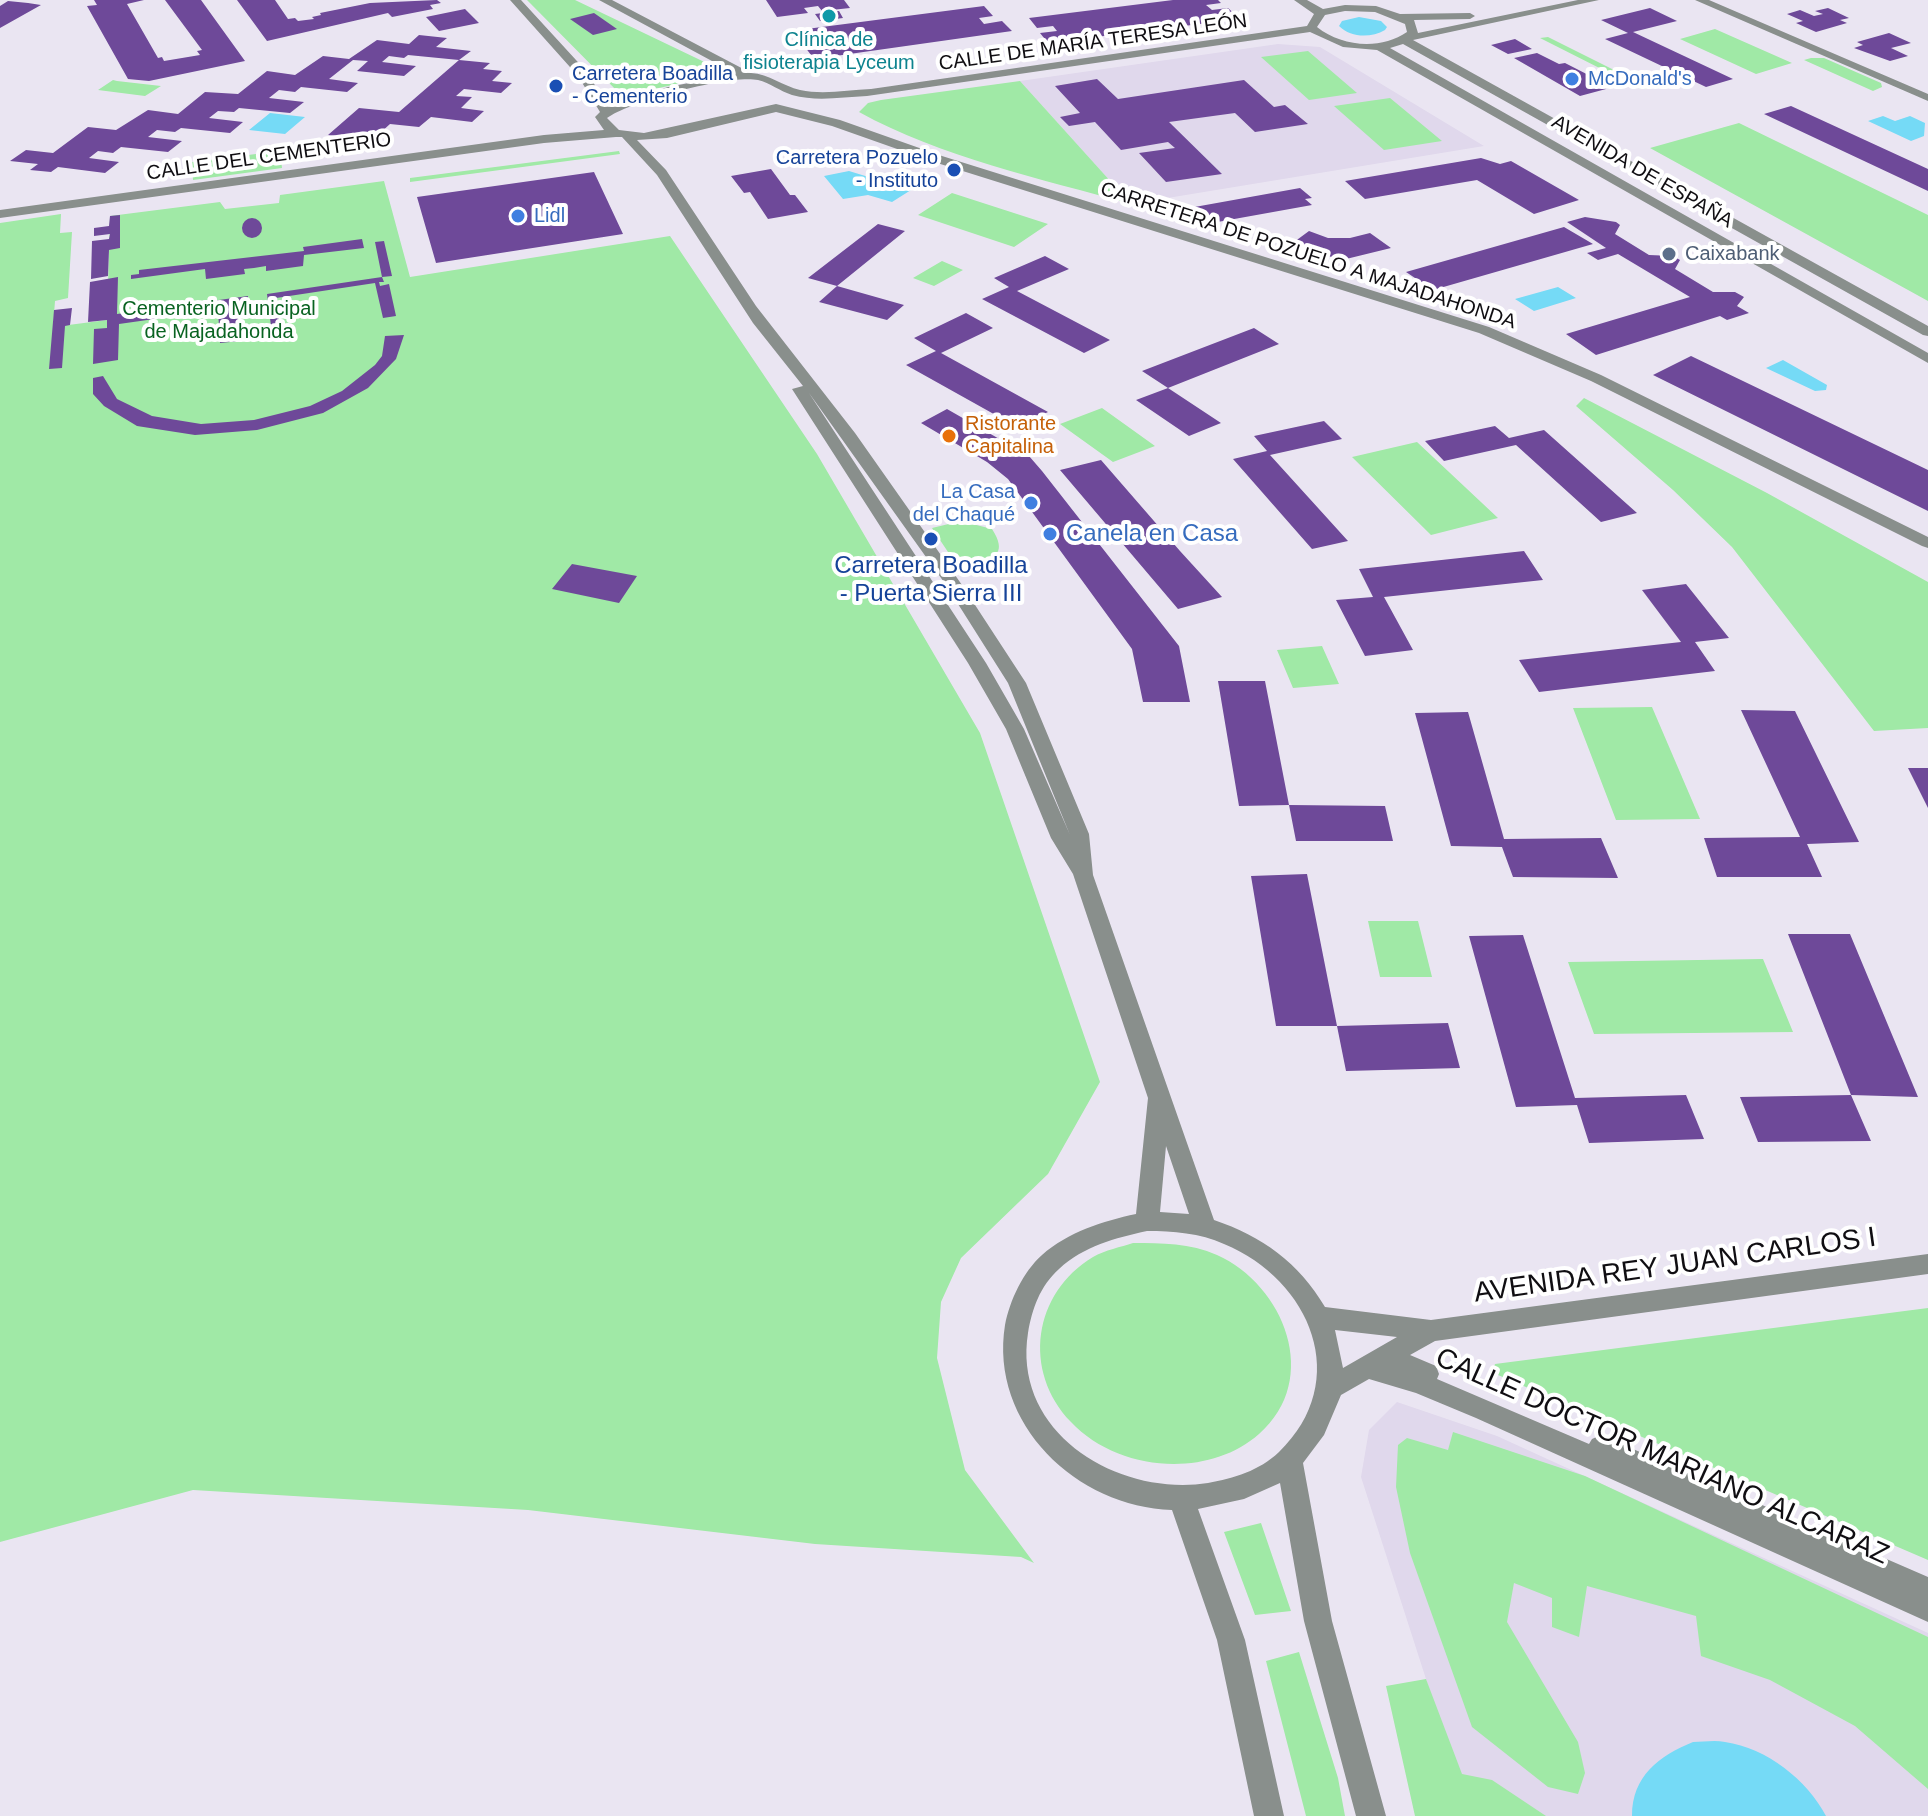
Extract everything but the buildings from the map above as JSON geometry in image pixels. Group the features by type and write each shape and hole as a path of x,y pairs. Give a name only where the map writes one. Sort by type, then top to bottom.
{"street":[{"path":"515,0 583,74 603,114 662,173 816,416 951,620 1015,729 1061,838 1083,875 1204,1226"},
{"path":"604,0 749,76 776,81 786,89 786,101 777,107"},
{"path":"1299,0 1321,13"},
{"path":"1332,0 1345,8"},
{"path":"1549,0 1471,19 1378,46 1336,42 1312,28 1315,17 1321,13 1345,8 1376,9 1403,17 1471,19 1594,0"},
{"path":"1700,0 1928,98"},
{"path":"1403,17 1413,27 1406,39"},
{"name":"CALLE DE MARÍA TERESA LEÓN","path":"777,107 1312,28"},
{"name":"AVENIDA DE ESPAÑA","path":"1406,39 1928,332"},
{"name":"AVENIDA DE ESPAÑA","path":"1378,46 1928,359"},
{"path":"603,114 637,99 749,76"},
{"name":"CALLE DE MARÍA TERESA LEÓN","path":"786,89 819,94 878,92"},
{"path":"836,123 838,106 847,97"},
{"name":"CARRETERA DE POZUELO A MAJADAHONDA","path":"621,134 667,134 777,107 836,123 938,159 1484,330 1610,385 1928,543"},
{"name":"CALLE DEL CEMENTERIO","path":"544,139 603,114"},
{"name":"CALLE DEL CEMENTERIO","path":"0,214 544,139 621,134"},
{"path":"662,173 659,150 667,134"},
{"path":"751,309 850,436 954,585 1017,683 1079,834 1083,875"},
{"path":"816,416 851,454 932,575 954,585"},
{"path":"954,585 950,600 1009,697 1015,729"},
{"path":"1147,1221 1154,1168 1157,1093"},
{"path":"1147,1221 1204,1226 1238,1239 1269,1257 1295,1282 1318,1317 1329,1351 1330,1388 1316,1425 1289,1460 1271,1475 1243,1489 1182,1500 1131,1493 1083,1471 1042,1434 1018,1388 1013,1339 1026,1294 1055,1257 1097,1232 1147,1221"},
{"name":"AVENIDA REY JUAN CARLOS I","path":"1318,1317 1431,1331 1928,1264"},
{"name":"AVENIDA REY JUAN CARLOS I","path":"1330,1388 1431,1331"},
{"path":"1378,1363 1928,1590"},
{"name":"CALLE DOCTOR MARIANO ALCARAZ","path":"1378,1363 1928,1609"},
{"path":"1289,1460 1318,1621 1371,1816"},
{"path":"1182,1500 1231,1640 1269,1816"}],"shaded area":[{"path":"1278,44 1320,47 1484,146 1131,204 1020,81"},
{"path":"1397,1402 1497,1436 1928,1633 1928,1816 1462,1816 1453,1763 1361,1477 1369,1430"}],"green space":[{"path":"527,0 575,0 719,69 719,75 622,96"},
{"path":"1715,29 1792,63 1756,74 1680,39"},
{"path":"1548,37 1650,88 1641,89 1540,38"},
{"path":"1308,51 1357,93 1309,100 1261,57"},
{"path":"1824,58 1881,83 1882,87 1873,91 1804,60"},
{"path":"113,80 161,86 145,96 98,90"},
{"path":"1020,81 1131,204 957,154 890,128 859,112 868,103 881,100"},
{"path":"1390,98 1442,141 1384,150 1334,106"},
{"path":"1739,123 1928,215 1928,301 1650,148"},
{"path":"280,151 282,168 193,180 192,162"},
{"path":"619,151 620,154 410,182 410,178"},
{"name":"Cementerio Municipal de Majadahonda","path":"384,181 410,277 670,236 817,454 980,733 1100,1082 1048,1174 961,1258 941,1302 937,1358 965,1470 1034,1563 1021,1557 815,1544 528,1510 193,1490 0,1542 0,223 61,214 60,233 72,232 68,298 55,301 53,327 107,320 110,216 220,202 225,209 279,203 280,195"},
{"path":"952,193 1048,224 1014,247 918,215"},
{"path":"942,261 963,270 934,286 913,278"},
{"path":"1584,398 1767,493 1928,582 1928,728 1874,731 1732,547 1673,490 1576,406"},
{"path":"1102,408 1155,446 1113,462 1060,424"},
{"path":"1417,442 1498,518 1431,535 1352,457"},
{"path":"961,521 992,529 999,549 995,555 979,559 950,555 932,528"},
{"path":"1322,646 1339,684 1293,688 1277,650"},
{"path":"1652,707 1700,819 1616,820 1573,708"},
{"path":"1368,921 1418,921 1432,977 1380,977"},
{"path":"1763,959 1793,1032 1594,1034 1568,962"},
{"path":"1133,1243 1186,1246 1217,1255 1241,1269 1261,1288 1276,1310 1287,1335 1291,1361 1288,1387 1278,1412 1259,1434 1238,1448 1215,1458 1189,1463 1164,1464 1138,1460 1090,1439 1055,1402 1045,1380 1041,1334 1057,1291 1073,1272 1093,1257"},
{"path":"1928,1308 1928,1560 1498,1375 1494,1367 1495,1364"},
{"path":"1453,1432 1585,1476 1928,1637 1928,1789 1855,1726 1770,1680 1701,1656 1696,1616 1587,1586 1579,1637 1552,1627 1552,1598 1514,1583 1507,1622 1578,1742 1585,1773 1578,1794 1548,1787 1472,1727 1410,1553 1396,1487 1398,1445 1407,1438 1448,1450"},
{"path":"1261,1523 1291,1611 1255,1615 1224,1532"},
{"path":"1299,1652 1338,1778 1345,1816 1306,1816 1266,1661"},
{"path":"1426,1679 1462,1774 1492,1780 1546,1816 1415,1816 1386,1686"}],"water":[{"path":"1359,17 1381,21 1387,27 1379,33 1361,36 1339,26 1342,21"},
{"path":"270,113 305,117 285,134 249,130"},
{"path":"1883,116 1895,121 1910,116 1925,123 1924,136 1911,141 1868,121"},
{"path":"849,171 911,190 892,202 868,195 843,199 824,176"},
{"path":"1558,287 1576,298 1534,311 1515,299"},
{"path":"1783,360 1827,385 1826,390 1815,391 1766,368"},
{"path":"1693,1742 1725,1742 1756,1751 1797,1778 1826,1816 1632,1816 1637,1790 1650,1769 1669,1754"}],"place":[{"name":"Clínica de fisioterapia Lyceum","path":"829,16"},
{"name":"McDonald's","path":"1572,79"},
{"name":"Carretera Boadilla - Cementerio","path":"556,86"},
{"name":"Carretera Pozuelo - Instituto","path":"954,170"},
{"name":"Lidl","path":"518,216"},
{"name":"Caixabank","path":"1669,254"},
{"name":"Ristorante Capitalina","path":"949,436"},
{"name":"La Casa del Chaqué","path":"1031,503"},
{"name":"Canela en Casa","path":"1050,534"},
{"name":"Carretera Boadilla - Puerta Sierra III","path":"931,539"}]}
